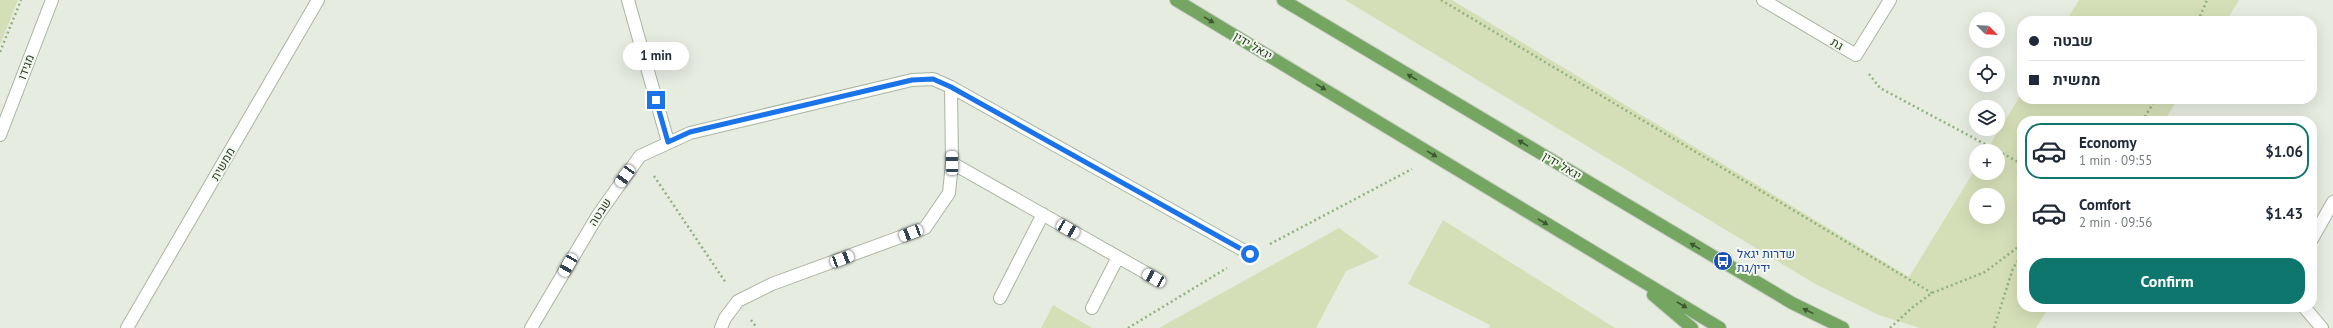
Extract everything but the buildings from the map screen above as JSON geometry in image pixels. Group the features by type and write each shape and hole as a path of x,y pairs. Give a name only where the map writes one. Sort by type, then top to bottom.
{"main road":[{"name":"יגאל ידין","path":"1176,0 1720,328"},
{"name":"יגאל ידין","path":"1283,0 1792,303 1843,328"},
{"path":"1624,271 1692,328"}],"street":[{"name":"מגידו","path":"0,135 52,0"},
{"name":"ממשית","path":"127,328 318,0"},
{"path":"628,0 668,142"},
{"name":"גת","path":"1763,0 1856,55 1890,0"},
{"name":"שבטה","path":"531,328 598,215 640,156 690,132 912,80 933,79 951,87 1250,254"},
{"path":"721,328 738,301 772,284 925,228 949,192 952,163 951,87"},
{"path":"952,163 1154,278"},
{"path":"2317,230 2333,202"},
{"path":"1000,298 1043,214"},
{"path":"1092,308 1118,257"},
{"path":"2308,312 2322,328"}],"path":[{"path":"0,52 21,0"},
{"path":"1441,0 1932,293"},
{"path":"2200,16 2207,0"},
{"path":"1856,55 1880,88 1985,144"},
{"path":"2145,116 2153,104"},
{"path":"2005,155 2017,161"},
{"path":"640,156 757,328"},
{"path":"1128,328 1250,254 1436,157"},
{"path":"1890,328 1913,307 1932,293 1985,272 2017,248"},
{"path":"1994,328 2013,268 2017,262"}],"green space":[{"path":"0,0 18,0 0,45"},
{"path":"1345,0 1452,0 1909,277 1969,179 2005,180 2005,144 1990,144 1995,136 2005,136 2005,120 2017,101 2017,104 2175,104 2167,116 2017,116 2017,312 2046,312 2036,328 1920,328 1879,315 1817,285"},
{"path":"2079,0 2239,0 2229,16 2069,16"},
{"path":"1443,220 1615,328 1489,328 1490,325 1408,284"},
{"path":"1339,228 1379,257 1346,271 1316,328 1159,328"},
{"path":"1053,305 1092,328 1041,328"}],"place":[{"name":"שדרות יגאל ידין/גת","path":"1723,261"}],"route":[{"path":"656,100 668,142 690,132 912,80 933,79 951,87 1250,254"}]}
